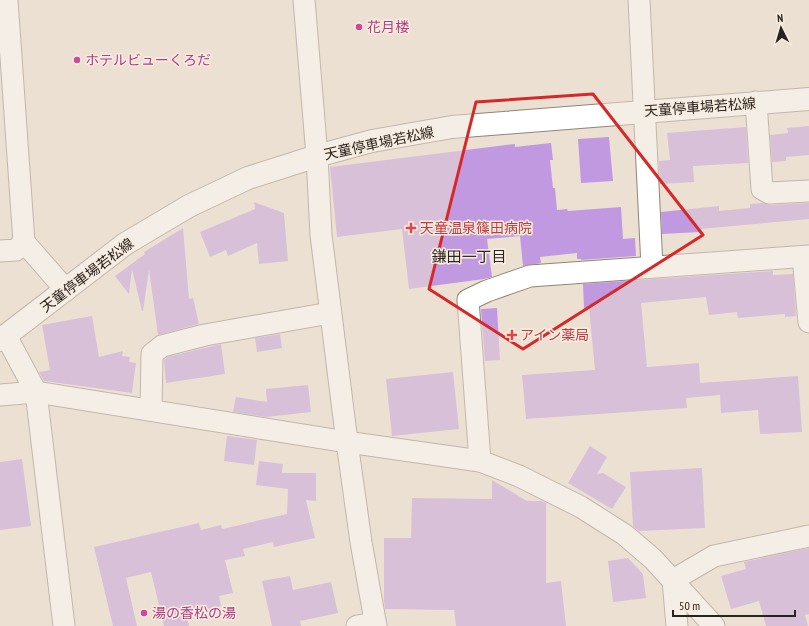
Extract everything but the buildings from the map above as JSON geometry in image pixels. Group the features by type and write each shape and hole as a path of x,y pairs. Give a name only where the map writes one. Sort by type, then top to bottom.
{"main road":[{"name":"天童停車場若松線","path":"3,338 125,244 189,206 248,178 317,156 372,142 452,127 809,99"}],"street":[{"path":"7,0 24,242 66,290"},
{"path":"304,0 317,156 321,235 361,542 369,625"},
{"path":"639,0 652,267"},
{"path":"756,102 762,189 769,193 809,191"},
{"path":"0,251 16,250 24,242"},
{"path":"480,461 468,300 487,291 530,276 806,256 809,322"},
{"path":"151,410 152,354 162,346 205,335 330,313"},
{"path":"3,338 36,392 64,626"},
{"path":"0,396 36,392 347,442 480,461 519,476 582,507 625,535 653,559 714,626"},
{"path":"672,580 714,556 809,536"},
{"path":"672,580 677,626"}],"highlighted area":[{"path":"593,94 703,235 523,349 429,289 476,102"}],"place":[{"name":"花月楼","path":"359,27"},
{"name":"ホテルビューくろだ","path":"77,60"},
{"name":"天童温泉篠田病院","path":"411,228"},
{"name":"アイン薬局","path":"512,335"},
{"name":"湯の香松の湯","path":"144,613"}],"district":[{"name":"鎌田一丁目","path":"469,256"}]}
